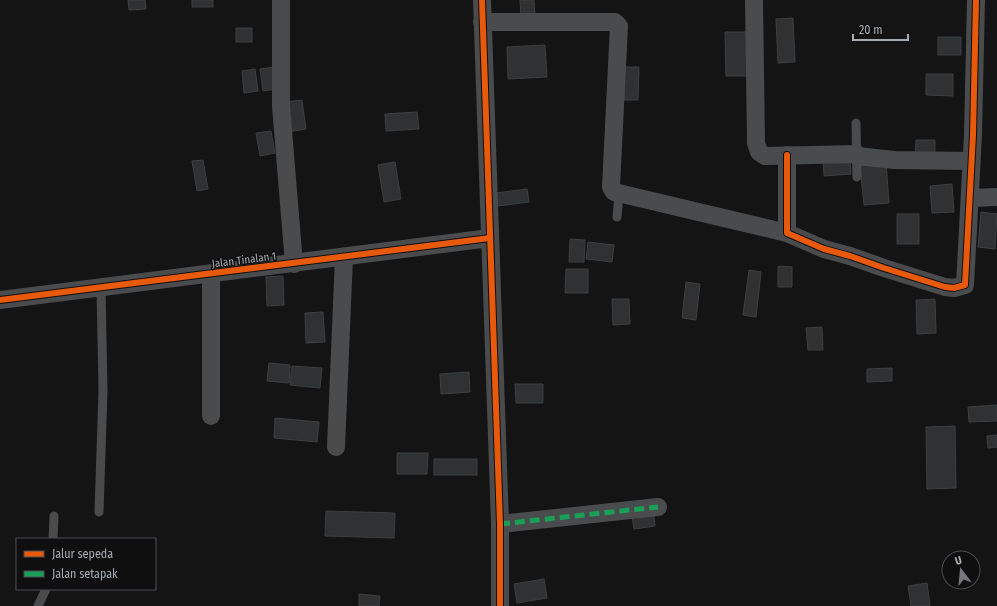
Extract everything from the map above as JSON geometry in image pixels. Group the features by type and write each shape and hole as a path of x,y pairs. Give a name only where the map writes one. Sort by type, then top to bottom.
{"street":[{"path":"281,0 281,106 294,264"},
{"path":"482,0 500,524 500,606"},
{"path":"754,0 756,143 759,152 765,156 857,155 894,160 971,161"},
{"path":"482,22 615,22 618,24 611,187 614,192 787,233 824,249 850,256 892,271 945,287 960,287 965,285 970,198 976,0"},
{"path":"787,155 787,233"},
{"path":"970,198 997,197"},
{"name":"Jalan Tinalan 1","path":"0,300 490,238"},
{"path":"336,447 344,257"},
{"path":"211,274 211,416"},
{"path":"500,524 658,507"}],"lane":[{"path":"856,123 857,177"},
{"path":"617,217 619,194"},
{"path":"99,512 103,391 101,288"},
{"path":"54,516 54,538"},
{"path":"38,606 46,590"}],"building":[{"path":"128,0 145,0 146,9 129,10"},
{"path":"192,0 213,0 213,7 192,7"},
{"path":"520,0 534,0 535,18 521,19"},
{"path":"793,18 795,62 778,63 776,19"},
{"path":"236,28 252,28 252,42 236,42"},
{"path":"725,32 751,32 751,76 726,76"},
{"path":"938,37 961,37 961,55 938,55"},
{"path":"545,45 547,77 508,79 507,47"},
{"path":"274,67 277,89 263,91 260,69"},
{"path":"624,67 639,67 638,100 624,100"},
{"path":"255,69 258,91 244,93 242,71"},
{"path":"926,74 953,74 953,96 926,95"},
{"path":"302,100 306,129 288,132 285,102"},
{"path":"417,112 419,129 386,131 385,114"},
{"path":"271,131 275,153 260,156 256,133"},
{"path":"916,140 935,140 935,159 915,159"},
{"path":"850,157 851,174 824,176 823,159"},
{"path":"203,160 208,189 197,191 192,161"},
{"path":"395,162 401,199 384,202 378,165"},
{"path":"886,162 889,203 864,205 860,165"},
{"path":"952,184 954,212 932,213 930,186"},
{"path":"527,189 529,202 498,206 496,193"},
{"path":"981,212 997,214 995,249 978,247"},
{"path":"897,214 919,214 919,244 897,244"},
{"path":"570,239 585,240 584,262 569,262"},
{"path":"588,242 614,245 612,262 586,259"},
{"path":"778,266 792,267 792,287 778,287"},
{"path":"566,269 588,269 588,293 565,293"},
{"path":"749,270 761,272 756,317 743,315"},
{"path":"283,276 284,305 267,306 266,277"},
{"path":"686,282 700,284 696,320 682,318"},
{"path":"612,299 629,299 630,324 613,325"},
{"path":"935,299 936,333 917,334 916,300"},
{"path":"323,312 325,342 306,343 305,313"},
{"path":"822,327 823,350 808,350 806,328"},
{"path":"269,363 290,365 289,383 267,381"},
{"path":"292,366 322,368 320,388 290,385"},
{"path":"892,368 892,381 867,382 867,369"},
{"path":"469,372 470,392 441,394 440,374"},
{"path":"515,384 543,384 543,403 516,403"},
{"path":"997,405 997,421 969,422 968,407"},
{"path":"275,418 319,422 317,442 274,438"},
{"path":"955,426 956,488 927,489 926,427"},
{"path":"997,435 997,447 988,448 987,436"},
{"path":"397,453 428,453 427,474 397,474"},
{"path":"434,459 477,459 477,475 434,475"},
{"path":"653,508 655,526 634,529 631,510"},
{"path":"326,511 395,513 394,538 325,536"},
{"path":"544,579 547,598 517,603 514,584"},
{"path":"927,583 930,606 911,606 908,586"},
{"path":"359,594 380,596 379,606 359,606"}],"marked path":[{"path":"500,524 658,507"}],"cycle path":[{"path":"482,0 500,524 500,606"},
{"path":"787,155 787,233 824,249 945,287 954,288 965,285 973,135 976,0"},
{"path":"0,300 490,238"}]}
